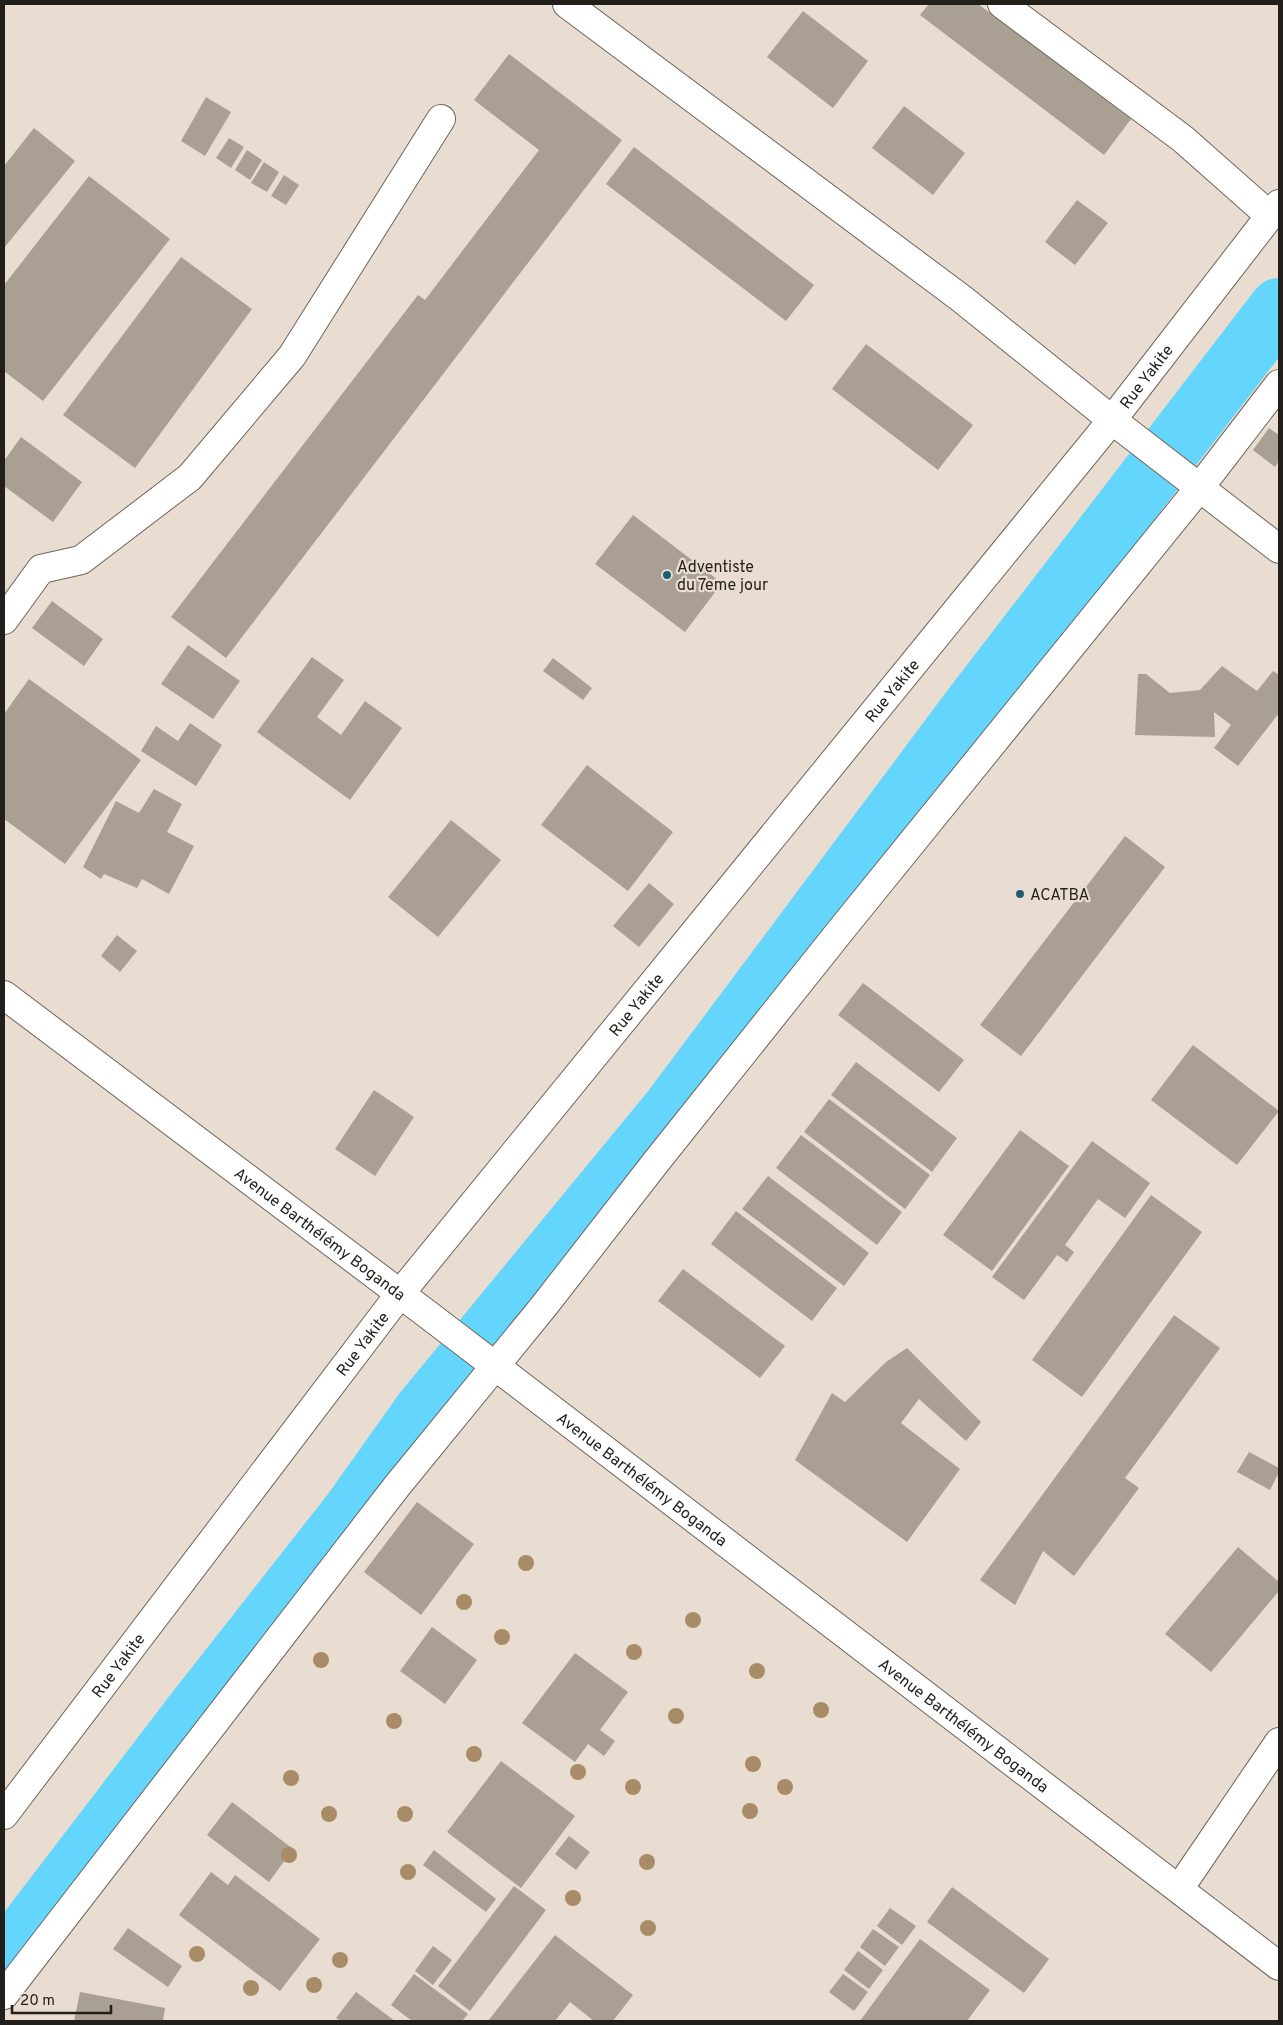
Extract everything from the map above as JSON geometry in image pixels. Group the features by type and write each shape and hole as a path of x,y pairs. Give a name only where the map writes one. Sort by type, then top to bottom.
{"street":[{"path":"568,4 962,299 1112,420 1279,548"},
{"path":"1002,4 1274,210"},
{"path":"4,620 41,569 81,560 190,477 292,356 441,119"},
{"name":"Rue Yakite","path":"4,1815 399,1294 1112,420 1274,210"},
{"path":"4,1995 397,1486 493,1366 544,1306 835,938 1200,487 1279,384"},
{"name":"Avenue Barthélémy Boganda","path":"4,995 431,1318 1279,1966"},
{"path":"1179,1889 1279,1742"}],"building":[{"path":"929,4 978,4 1131,119 1104,155 920,15"},
{"path":"803,11 868,61 833,108 767,57"},
{"path":"509,54 622,140 226,658 171,617 418,295 425,300 539,150 474,100"},
{"path":"206,97 231,112 205,156 181,141"},
{"path":"904,106 965,153 933,195 872,148"},
{"path":"34,128 75,161 4,248 4,166"},
{"path":"229,138 244,147 231,168 216,158"},
{"path":"634,147 814,285 786,321 606,184"},
{"path":"247,150 262,160 250,180 235,170"},
{"path":"264,162 279,172 267,192 251,183"},
{"path":"284,175 299,185 286,205 271,196"},
{"path":"89,176 170,239 43,401 4,371 4,285"},
{"path":"1077,200 1108,223 1075,265 1045,242"},
{"path":"181,257 252,309 135,468 63,415"},
{"path":"866,344 973,425 938,470 832,389"},
{"path":"1269,428 1279,435 1279,461 1275,467 1253,450"},
{"path":"21,437 82,482 53,522 4,486 4,461"},
{"path":"633,515 722,583 685,632 595,564"},
{"path":"52,601 103,639 84,666 32,628"},
{"path":"188,645 240,681 213,719 161,684"},
{"path":"312,657 344,680 317,717 341,735 365,701 402,728 350,800 257,732"},
{"path":"553,658 592,688 583,700 543,671"},
{"path":"1222,666 1257,691 1273,671 1279,675 1279,713 1238,766 1214,748 1231,725 1214,712 1215,737 1135,735 1138,674 1146,674 1170,693 1200,690"},
{"path":"29,679 141,760 65,864 4,819 4,714"},
{"path":"190,723 222,745 196,786 141,751 156,726 178,741"},
{"path":"587,765 673,832 628,891 541,825"},
{"path":"154,789 182,804 167,832 194,846 169,894 142,879 137,888 104,874 101,879 83,867 116,801 139,813"},
{"path":"451,820 501,860 438,937 388,897"},
{"path":"1125,836 1165,867 1021,1056 980,1025"},
{"path":"649,883 674,904 639,947 613,926"},
{"path":"117,935 137,951 120,972 101,956"},
{"path":"863,983 964,1060 939,1092 838,1015"},
{"path":"1193,1045 1279,1111 1237,1165 1151,1100"},
{"path":"856,1062 957,1138 932,1172 831,1095"},
{"path":"374,1090 414,1117 375,1176 335,1149"},
{"path":"829,1099 930,1175 905,1209 804,1132"},
{"path":"1020,1130 1069,1166 992,1271 943,1235"},
{"path":"801,1135 902,1212 877,1245 776,1168"},
{"path":"1092,1141 1150,1183 1125,1218 1098,1199 1065,1245 1074,1252 1067,1262 1057,1255 1024,1300 992,1277"},
{"path":"768,1176 869,1253 844,1286 742,1209"},
{"path":"1151,1195 1202,1232 1082,1397 1032,1360"},
{"path":"736,1211 837,1288 812,1321 711,1244"},
{"path":"683,1269 785,1346 760,1378 658,1301"},
{"path":"1174,1315 1220,1348 1125,1478 1139,1488 1074,1576 1043,1551 1015,1605 980,1580"},
{"path":"907,1348 981,1422 966,1441 919,1399 901,1423 960,1469 907,1542 795,1460 832,1393 845,1402 886,1362"},
{"path":"1249,1452 1279,1468 1279,1472 1270,1490 1237,1472"},
{"path":"417,1502 474,1544 421,1615 364,1572"},
{"path":"1238,1547 1279,1582 1279,1591 1211,1672 1165,1634"},
{"path":"432,1627 477,1660 445,1704 400,1671"},
{"path":"575,1653 628,1692 600,1730 615,1741 604,1756 588,1744 575,1762 522,1723"},
{"path":"501,1761 575,1816 521,1888 447,1832"},
{"path":"232,1802 293,1849 269,1882 207,1835"},
{"path":"569,1836 590,1852 576,1870 555,1854"},
{"path":"434,1850 496,1899 486,1912 423,1865"},
{"path":"211,1872 228,1885 235,1875 320,1939 280,1991 179,1915"},
{"path":"514,1886 546,1910 470,2011 438,1986"},
{"path":"952,1887 1049,1959 1024,1993 927,1922"},
{"path":"890,1908 916,1926 902,1945 877,1926"},
{"path":"128,1928 182,1966 168,1987 113,1949"},
{"path":"873,1929 899,1947 885,1966 860,1947"},
{"path":"555,1935 633,1995 613,2021 594,2021 570,2002 555,2021 488,2021"},
{"path":"920,1939 990,1990 967,2021 860,2021"},
{"path":"433,1946 452,1960 433,1985 415,1971"},
{"path":"858,1951 883,1970 869,1989 844,1970"},
{"path":"414,1974 468,2014 462,2021 412,2021 391,2005"},
{"path":"843,1974 868,1992 854,2011 829,1992"},
{"path":"80,1992 165,2008 163,2021 74,2021"},
{"path":"356,1992 395,2021 341,2021 336,2018"}],"waterway":[{"path":"4,1962 195,1712 352,1512 423,1412 673,1108 971,709 1279,308"}],"place":[{"name":"Adventiste du 7eme jour","path":"667,575"},
{"name":"ACATBA","path":"1020,894"}]}
